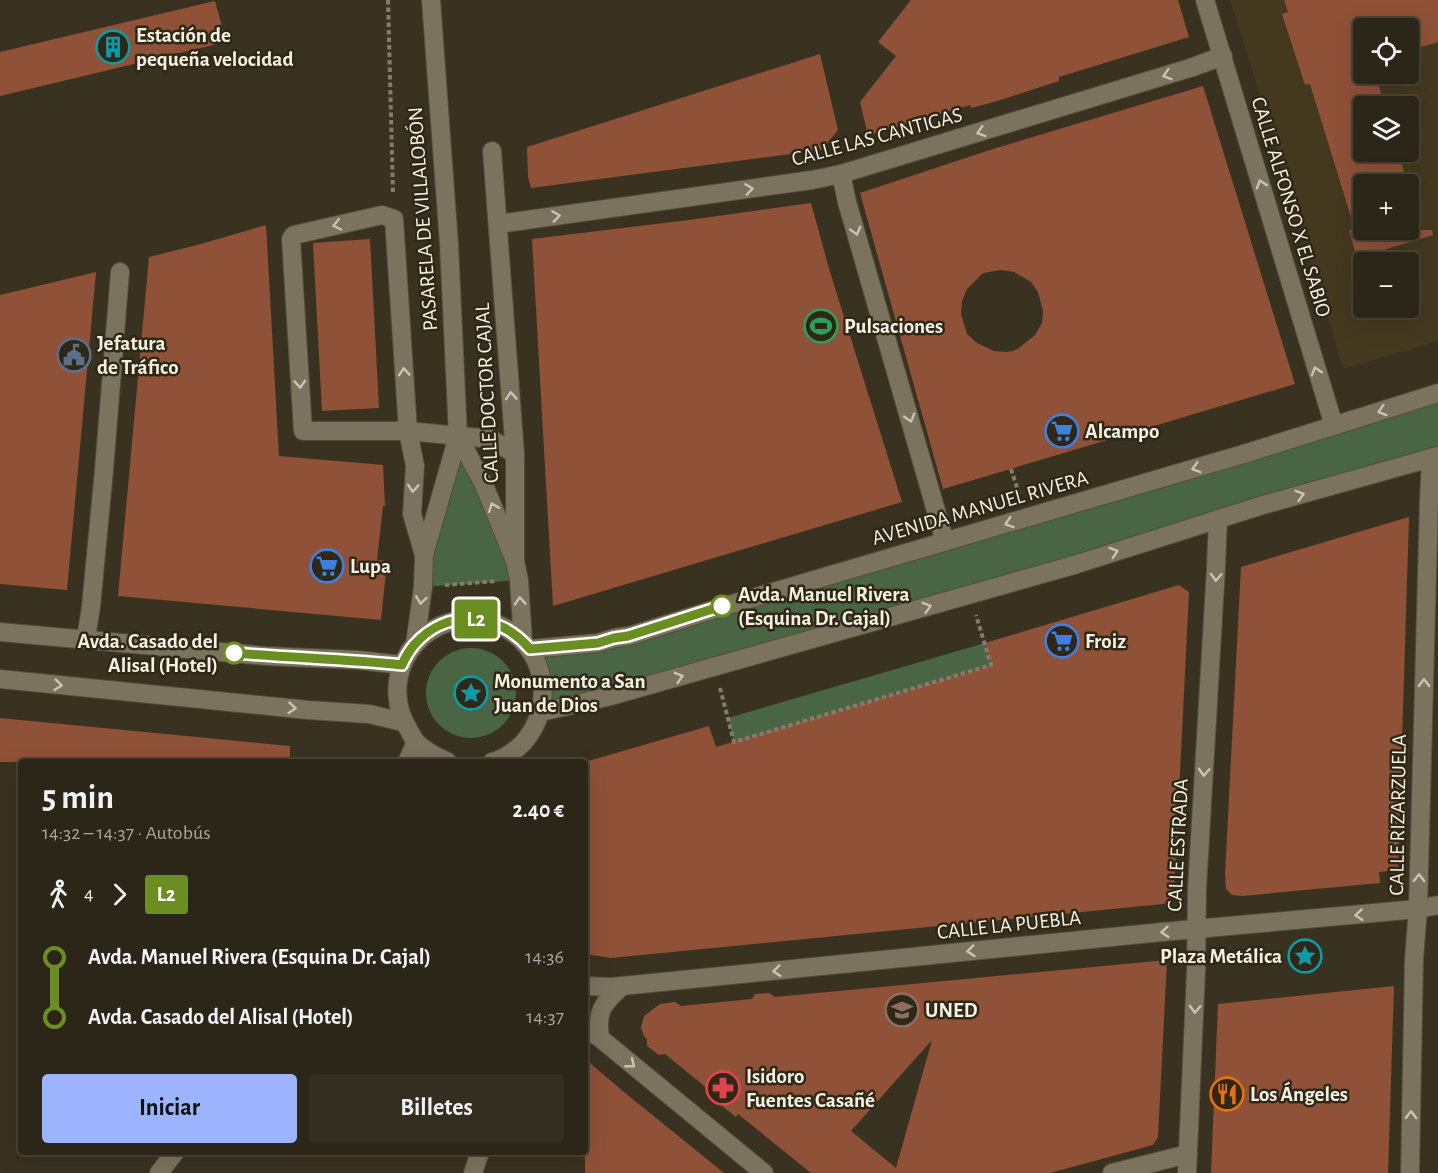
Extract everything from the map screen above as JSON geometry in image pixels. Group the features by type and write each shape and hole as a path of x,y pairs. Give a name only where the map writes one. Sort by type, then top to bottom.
{"street":[{"name":"PASARELA DE VILLALOBÓN","path":"431,0 448,244 458,436"},
{"name":"CALLE ALFONSO X EL SABIO","path":"1205,0 1334,426"},
{"name":"CALLE LAS CANTIGAS","path":"498,224 841,174 1223,56"},
{"name":"CALLE DOCTOR CAJAL","path":"492,151 515,454 515,561"},
{"path":"841,174 847,202 945,542"},
{"path":"394,219 382,215 294,235 291,239 303,431 408,431"},
{"name":"CALLE DOCTOR CAJAL","path":"394,219 408,431 415,466 412,514 424,555"},
{"path":"86,638 105,470 120,272"},
{"name":"AVENIDA MANUEL RIVERA","path":"527,645 598,643 628,636 1438,393"},
{"name":"CALLE DOCTOR CAJAL","path":"408,431 458,436"},
{"path":"458,436 491,439 515,454"},
{"name":"CALLE DOCTOR CAJAL","path":"415,644 423,586 424,555 458,436"},
{"name":"CALLE DOCTOR CAJAL","path":"458,436 484,485 515,561 527,645 540,669 544,691 541,712"},
{"path":"516,756 531,734 541,712 607,697 1074,565 1218,519 1435,457"},
{"name":"CALLE RIZARZUELA","path":"1410,1173 1414,959 1418,909 1429,499 1435,457"},
{"name":"CALLE ESTRADA","path":"1187,1173 1196,971 1197,889 1218,519"},
{"path":"440,759 433,756 416,742 403,722 398,704 397,684 402,665 415,644 430,631 449,622 469,619 489,621 507,629 527,645"},
{"path":"0,632 266,656 358,660 402,665"},
{"path":"0,679 369,714 403,722"},
{"path":"408,759 416,742"},
{"name":"CALLE LA PUEBLA","path":"588,987 622,986 1418,909 1438,905"},
{"path":"622,986 601,1009 598,1024 592,1033 764,1173"},
{"path":"1112,1173 1188,1154"},
{"path":"159,1173 173,1155"},
{"path":"473,1173 479,1155"}],"path":[{"path":"388,0 394,219"},
{"path":"423,586 519,580"},
{"path":"715,667 734,742 991,665 985,643"}],"shaded area":[{"path":"1230,0 1438,0 1438,341 1343,369 1291,192"}],"green space":[{"path":"1438,395 1438,452 541,712 530,649 598,643"},
{"path":"458,436 519,580 423,587"},
{"path":"985,643 991,665 734,742 728,718"},
{"path":"471,648 488,651 503,661 513,676 516,693 513,710 503,725 488,735 471,738 454,735 439,725 429,710 426,693 429,676 439,661 454,651"}],"building":[{"path":"911,0 1178,0 1189,37 1059,77 1059,81 994,102 971,108 970,105 868,136 860,102 896,56 878,42"},
{"path":"1284,0 1438,0 1438,42 1419,48 1419,18 1353,18 1353,84 1378,84 1382,96 1353,96 1353,162 1401,162 1405,174 1353,174 1353,224 1310,84 1305,85 1282,14 1288,12"},
{"name":"Estación de pequeña velocidad","path":"215,1 226,42 0,96 0,52"},
{"path":"820,54 838,130 822,150 531,188 528,177 527,147"},
{"path":"1203,86 1295,384 943,489 860,193 993,149","holes":["1001,270 1014,272 1031,282 1038,292 1043,311 1042,323 1035,335 1019,348 1007,352 994,351 977,343 967,334 961,314 962,301 967,289 983,273"]},
{"path":"811,203 830,272 902,502 553,606 532,239"},
{"path":"266,225 279,456 383,465 385,506 383,506 377,560 387,561 381,620 118,596 149,257"},
{"path":"1349,230 1353,230 1353,240 1416,240 1377,252 1355,252"},
{"path":"1419,230 1432,230 1433,235 1419,239"},
{"path":"370,239 379,408 322,411 313,243"},
{"path":"96,272 67,590 0,584 0,295"},
{"path":"1409,517 1398,870 1379,872 1380,883 1242,896 1232,895 1226,889 1225,874 1241,567"},
{"path":"1179,585 1189,592 1174,893 1170,902 611,958 588,954 588,761 709,726 716,747 991,665 985,643"},
{"path":"0,718 290,746 290,759 18,759 18,762 0,762"},
{"path":"1167,960 1158,1137 1153,1145 1050,1173 811,1173 738,1114 736,1117 722,1106 719,1098 665,1054 659,1055 647,1046 647,1039 641,1028 644,1016 660,1004 675,1002 681,1006 752,999 755,994 769,993 775,997","holes":["932,1040 896,1168 851,1131"]},
{"path":"1394,986 1388,1173 1211,1173 1218,1004"},
{"path":"588,1062 724,1173 585,1173 585,1155 588,1155"}],"bus line":[{"name":"L2","path":"234,653 358,660 402,665 415,644 430,631 449,622 469,619 489,621 507,629 530,649 598,643 628,636 722,606"}],"place":[{"name":"Estación de pequeña velocidad","path":"113,47"},
{"name":"Pulsaciones","path":"821,326"},
{"name":"Jefatura de Tráfico","path":"74,355"},
{"name":"Alcampo","path":"1062,431"},
{"name":"Lupa","path":"327,566"},
{"name":"Avda. Manuel Rivera (Esquina Dr. Cajal)","path":"722,606"},
{"name":"Froiz","path":"1062,641"},
{"name":"Avda. Casado del Alisal (Hotel)","path":"234,653"},
{"name":"Monumento a San Juan de Dios","path":"471,693"},
{"name":"Plaza Metálica","path":"1305,956"},
{"name":"UNED","path":"902,1010"},
{"name":"Isidoro Fuentes Casañé","path":"723,1088"},
{"name":"Los Ángeles","path":"1227,1094"}]}
